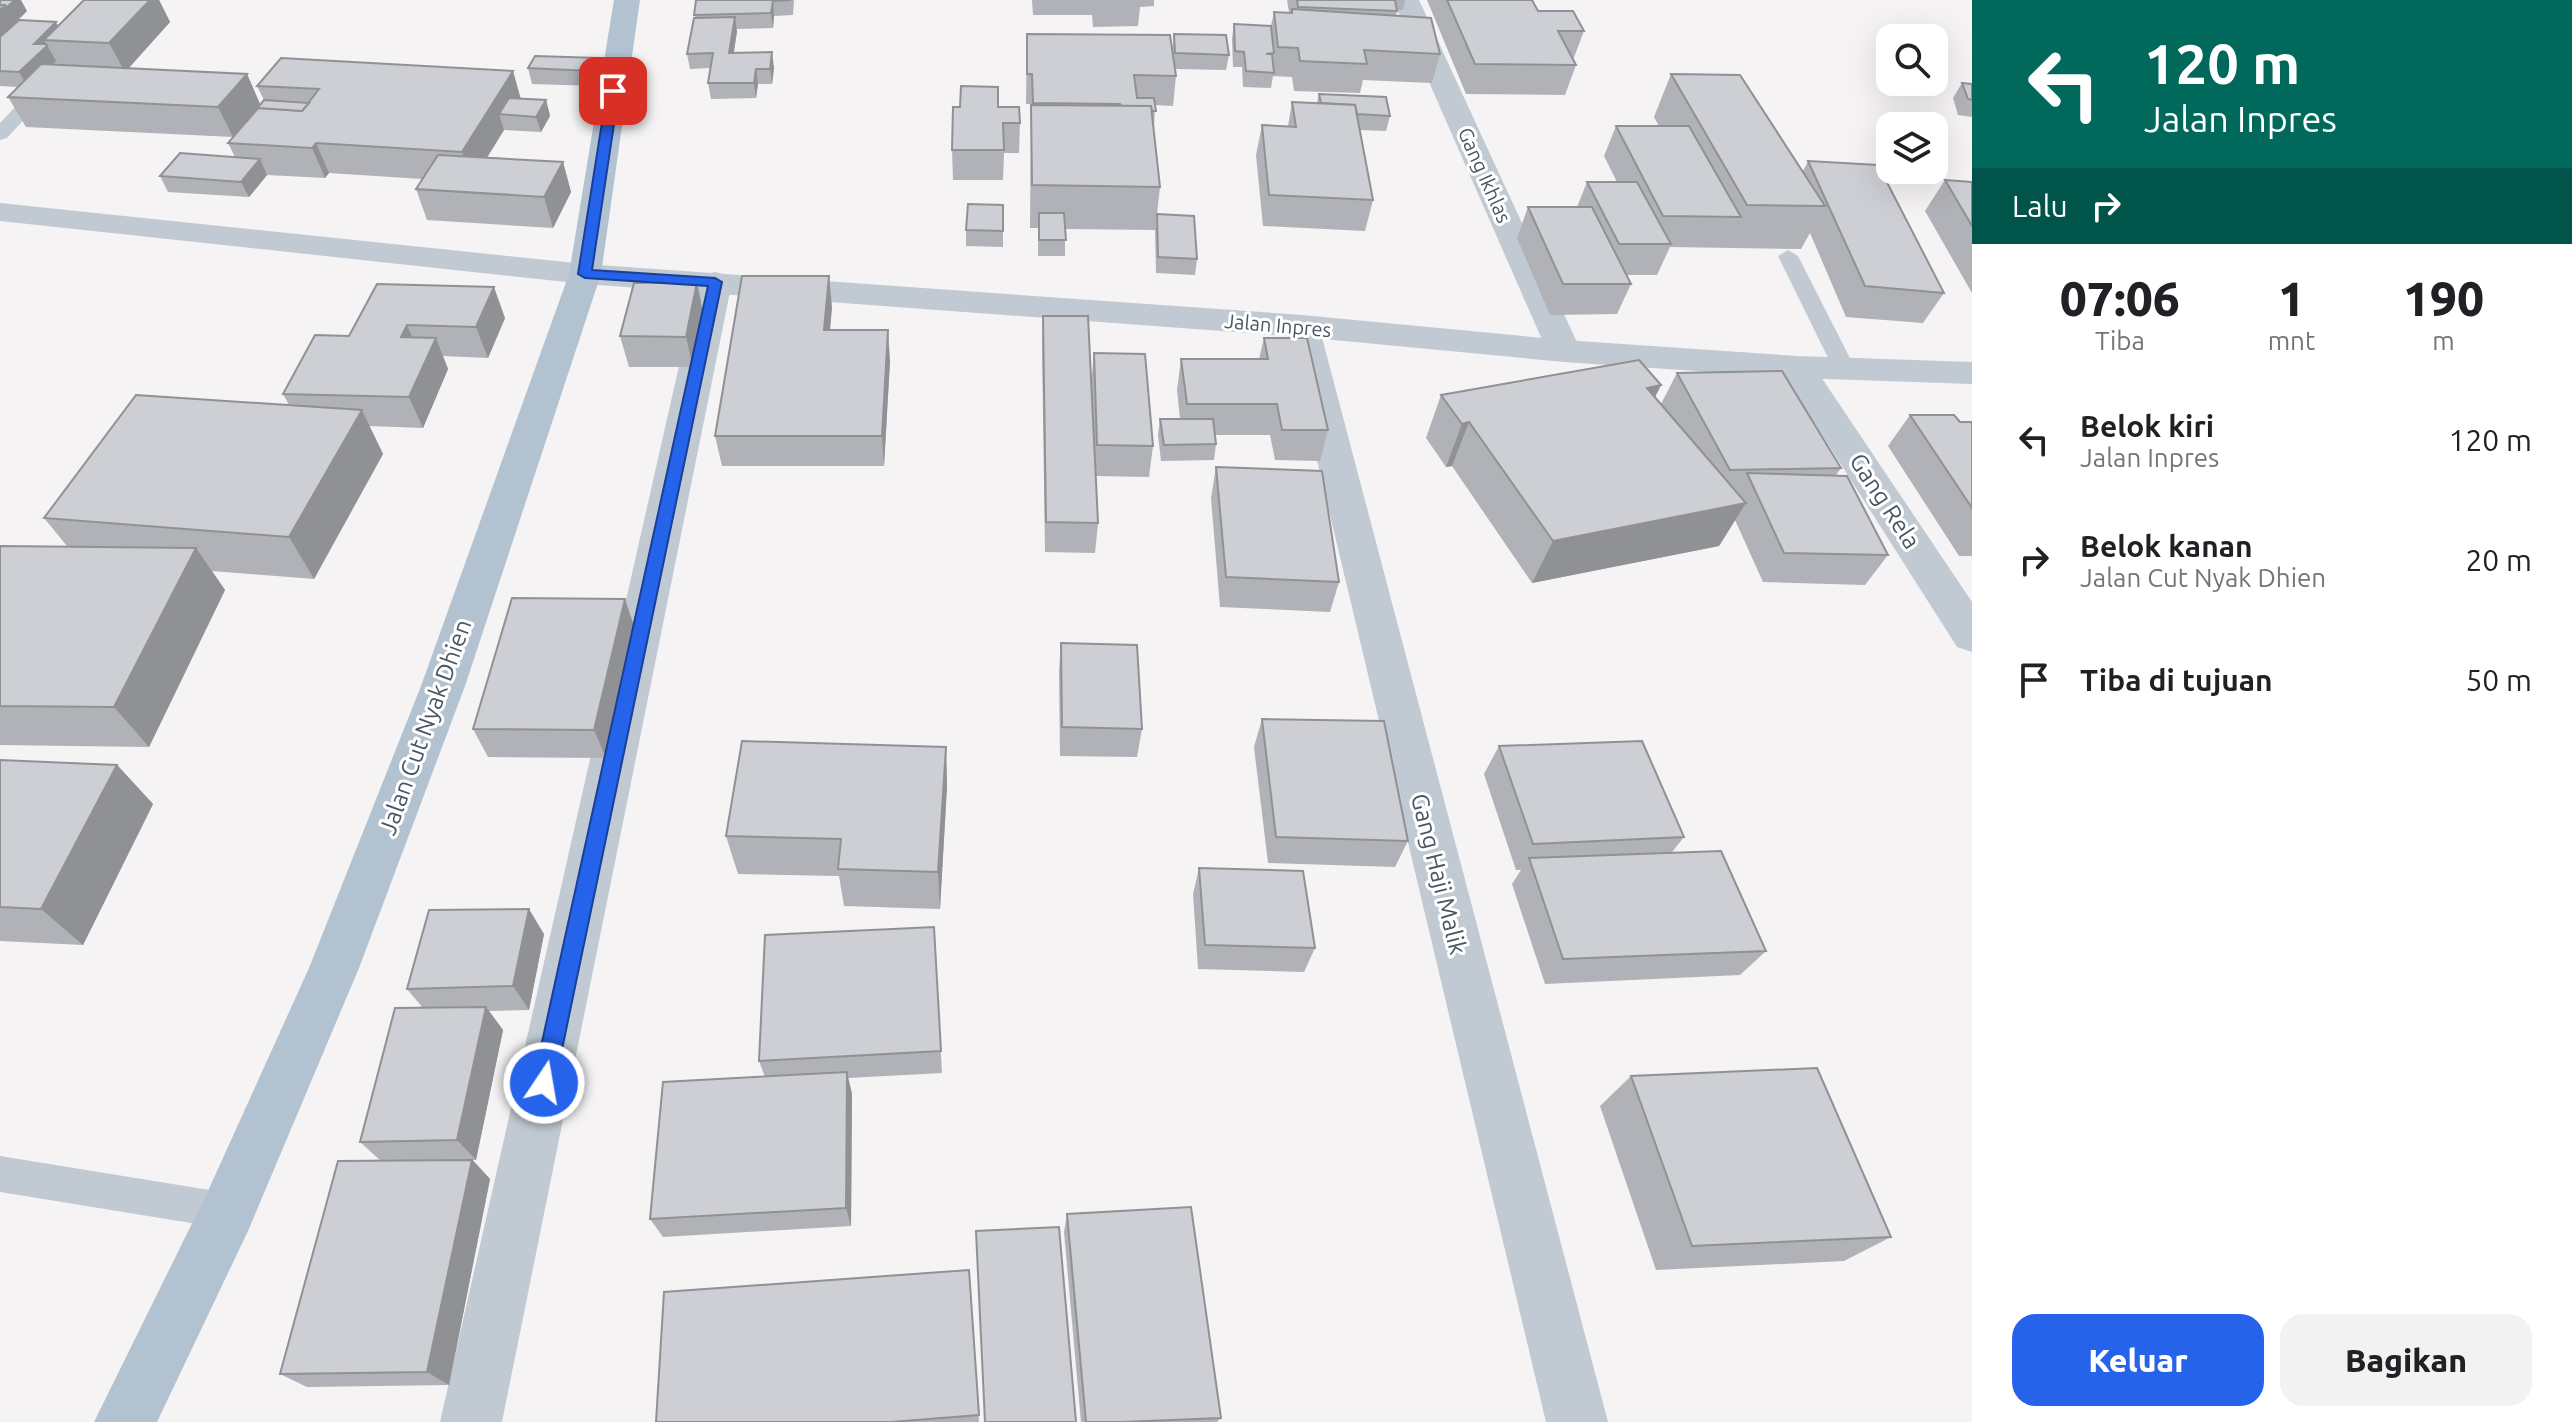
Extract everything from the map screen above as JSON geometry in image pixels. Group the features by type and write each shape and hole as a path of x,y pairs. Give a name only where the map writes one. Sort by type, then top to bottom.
{"main road":[{"name":"Jalan Cut Nyak Dhien","path":"125,1422 228,1211 334,968 443,686 585,274 627,0"}],"street":[{"name":"Gang Ikhlas","path":"1406,0 1564,351"},
{"name":"Jalan Inpres","path":"0,212 585,274 1302,326 1564,351 1797,367 1972,373"},
{"path":"471,1422 715,282"},
{"name":"Gang Haji Malik","path":"1302,326 1577,1422"},
{"name":"Gang Rela","path":"1797,367 1972,636"}],"lane":[{"path":"0,134 46,85"},
{"path":"1788,256 1844,368"},
{"path":"0,1174 228,1211"}],"building":[{"path":"0,0 15,0 7,7 0,5"},
{"path":"84,0 150,0 109,43 44,40"},
{"path":"696,0 791,0 773,1 771,13 694,15"},
{"path":"1297,0 1395,0 1397,11 1298,7"},
{"path":"1447,0 1532,0 1538,11 1573,11 1584,31 1558,31 1576,65 1475,64"},
{"path":"1292,9 1431,18 1440,54 1364,50 1367,64 1300,61 1298,48 1278,47 1274,12 1292,13"},
{"path":"735,17 729,53 772,52 770,69 756,69 754,83 708,83 713,53 687,54 694,18"},
{"path":"19,20 56,22 34,44 47,46 19,72 0,71 0,37"},
{"path":"1234,24 1271,26 1274,53 1266,54 1272,54 1274,73 1246,71 1244,52 1235,51"},
{"path":"1027,34 1170,35 1176,76 1134,75 1137,98 1154,98 1156,111 1152,111 1151,106 1033,103 1032,74 1027,74"},
{"path":"1174,34 1226,35 1229,55 1175,53"},
{"path":"535,56 598,58 592,71 528,68"},
{"path":"281,58 513,71 462,152 316,143 312,148 228,143 258,108 302,111 319,89 257,86"},
{"path":"41,64 247,74 218,107 8,97"},
{"path":"1671,74 1740,75 1825,206 1747,205"},
{"path":"1962,83 1972,84 1972,100 1968,99"},
{"path":"961,86 998,87 998,107 1019,107 1020,123 1003,123 1004,150 952,150 953,107 960,107"},
{"path":"1319,94 1386,97 1390,116 1357,114 1355,105 1321,103"},
{"path":"509,98 546,100 536,117 499,114"},
{"path":"264,100 309,103 302,111 258,108 246,122"},
{"path":"1292,102 1355,105 1373,200 1269,195 1262,125 1296,127"},
{"path":"1031,105 1151,106 1160,187 1032,185"},
{"path":"1616,126 1689,126 1741,217 1663,216"},
{"path":"180,153 260,159 241,182 160,176"},
{"path":"438,155 563,162 544,197 416,189"},
{"path":"1808,161 1876,165 1876,184 1888,184 1944,293 1865,286"},
{"path":"1948,180 1972,182 1972,226 1947,184"},
{"path":"1587,182 1637,182 1671,244 1619,244"},
{"path":"968,204 1003,205 1003,231 966,230"},
{"path":"1528,207 1592,207 1631,284 1563,284"},
{"path":"1039,213 1064,213 1066,240 1039,240"},
{"path":"1157,214 1194,216 1197,259 1158,257"},
{"path":"742,276 829,276 824,330 888,330 882,436 715,436"},
{"path":"697,282 686,337 620,336 634,283"},
{"path":"377,284 494,287 476,327 407,325 401,337 436,338 409,397 283,394 315,335 349,336"},
{"path":"1043,316 1088,316 1098,523 1046,522"},
{"path":"1264,338 1307,338 1328,430 1282,430 1277,404 1187,404 1181,359 1268,359"},
{"path":"1094,353 1145,354 1153,446 1097,445"},
{"path":"1639,360 1661,385 1647,388 1746,503 1553,541 1469,422 1462,424 1441,395"},
{"path":"1782,371 1841,468 1730,470 1677,373"},
{"path":"136,395 362,410 289,537 44,518"},
{"path":"1910,415 1954,415 1960,422 1972,422 1972,508"},
{"path":"1160,419 1213,419 1216,444 1164,445"},
{"path":"1216,467 1322,471 1339,582 1226,577"},
{"path":"1747,473 1847,476 1888,555 1784,553"},
{"path":"0,546 196,548 114,707 0,706"},
{"path":"512,598 625,599 594,730 473,729"},
{"path":"1061,643 1137,645 1142,729 1062,727"},
{"path":"1262,719 1384,721 1408,841 1276,837"},
{"path":"742,741 946,747 938,872 838,869 841,839 726,836"},
{"path":"1642,741 1684,837 1533,844 1499,746"},
{"path":"0,760 117,765 41,909 0,907"},
{"path":"1721,851 1766,951 1563,959 1529,858"},
{"path":"1199,868 1303,871 1315,948 1205,945"},
{"path":"529,909 513,986 407,989 429,910"},
{"path":"934,927 941,1051 759,1061 765,935"},
{"path":"486,1007 457,1140 360,1142 395,1008"},
{"path":"1817,1068 1891,1237 1692,1246 1631,1076"},
{"path":"847,1072 846,1208 650,1219 663,1082"},
{"path":"472,1160 427,1372 280,1374 338,1161"},
{"path":"1191,1207 1221,1418 1086,1422 1067,1214"},
{"path":"1059,1227 1076,1422 985,1422 976,1231"},
{"path":"969,1270 979,1415 891,1422 656,1422 664,1292"}],"route":[{"path":"544,1083 715,282 585,274 613,91"}]}
